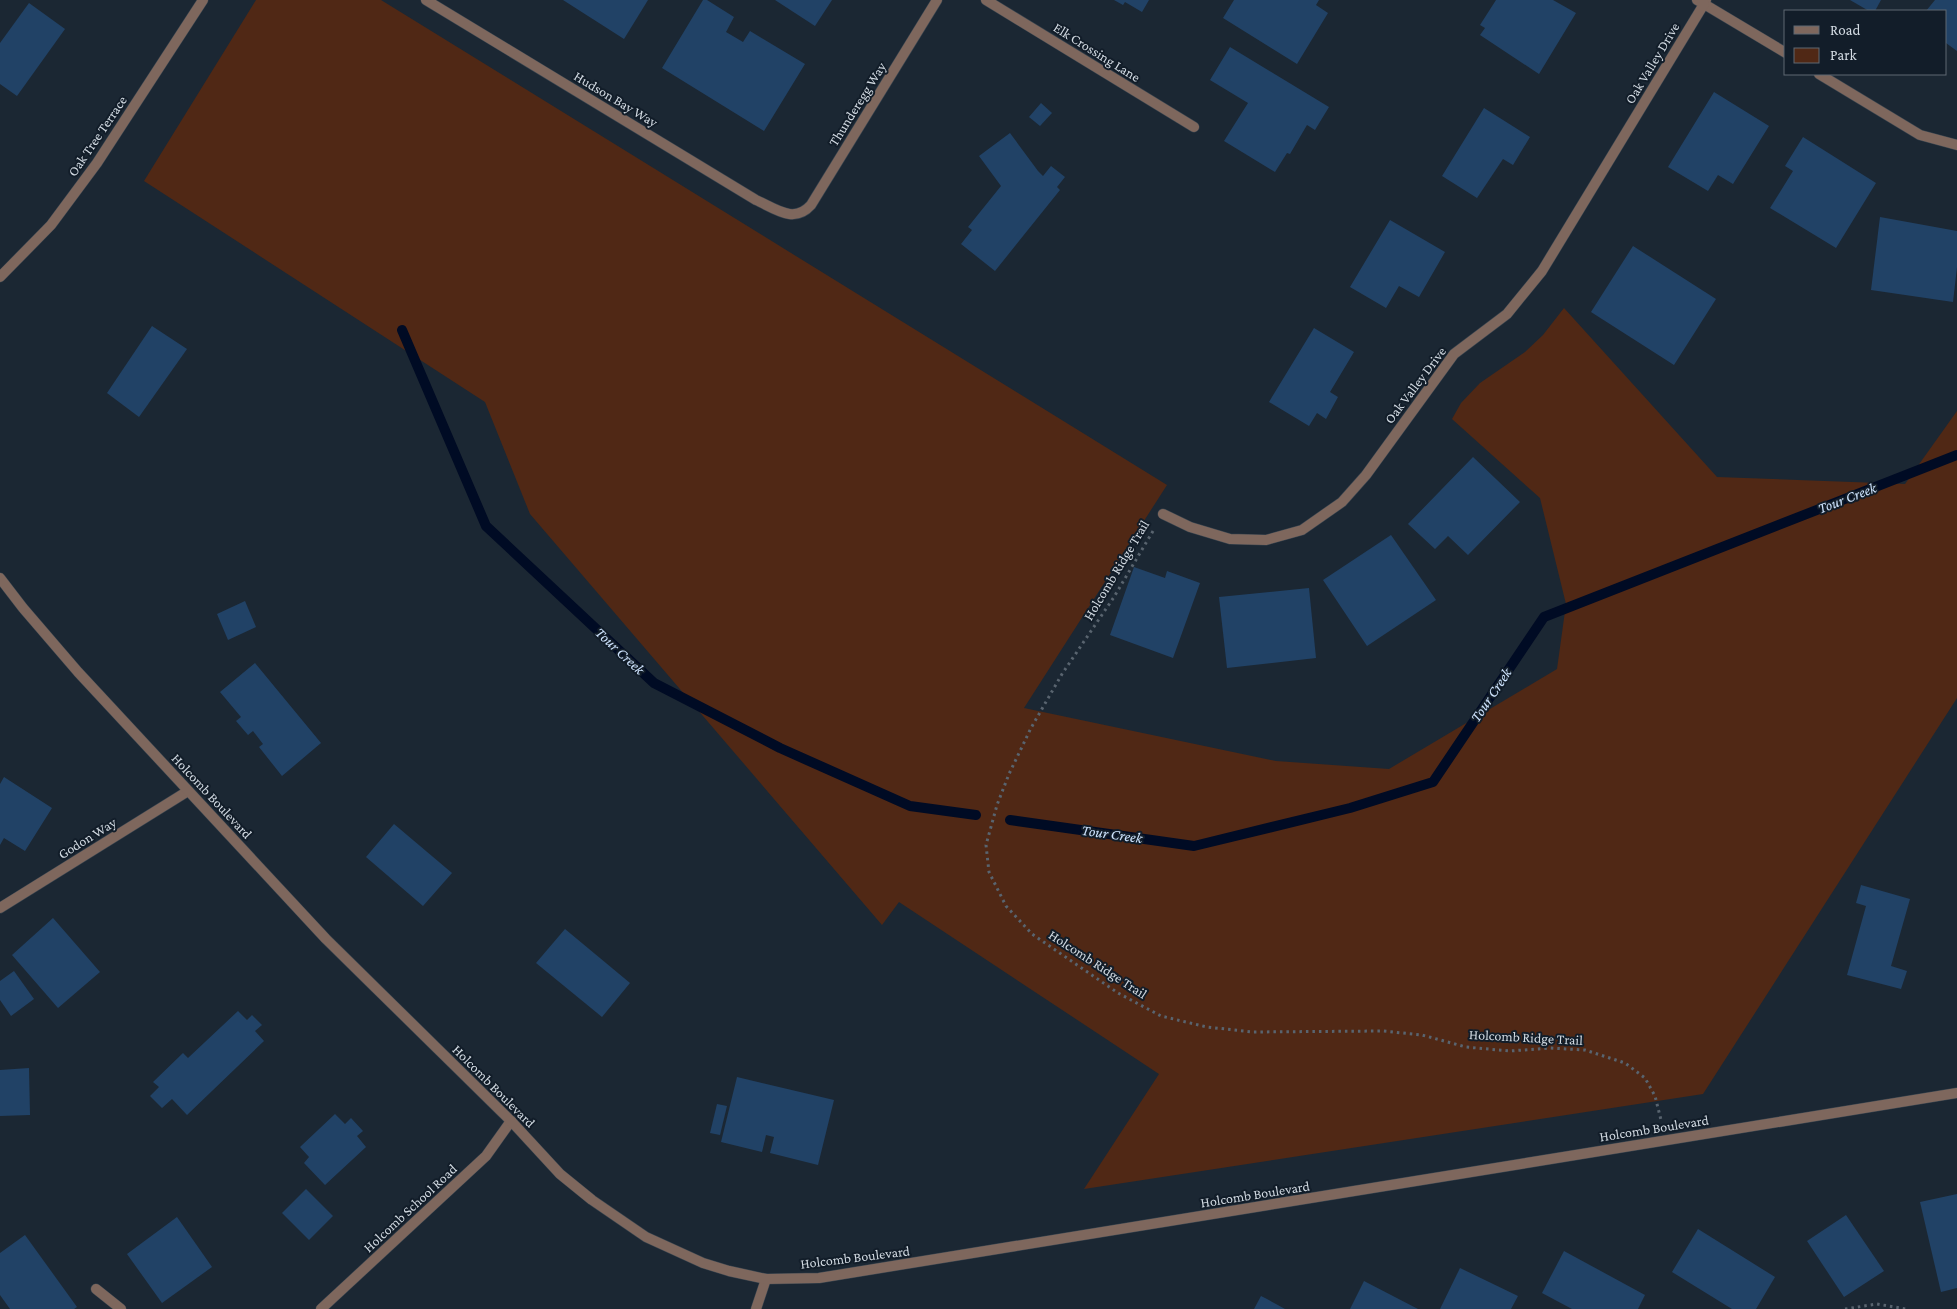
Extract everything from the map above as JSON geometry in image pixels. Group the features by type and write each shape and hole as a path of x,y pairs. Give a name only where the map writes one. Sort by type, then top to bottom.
{"street":[{"name":"Oak Tree Terrace","path":"0,277 51,225 97,163 203,0"},
{"name":"Hudson Bay Way","path":"426,0 756,200 794,215"},
{"name":"Thunderegg Way","path":"794,215 804,212 811,205 937,0"},
{"name":"Elk Crossing Lane","path":"986,0 1194,127"},
{"path":"1703,1 1784,53"},
{"name":"Oak Valley Drive","path":"1163,514 1190,527 1230,539 1266,540 1302,530 1342,502 1366,475 1454,354 1507,314 1542,271 1703,1"},
{"path":"1821,75 1920,135 1957,145"},
{"name":"Holcomb Boulevard","path":"0,578 78,672 326,939 511,1121 560,1174 592,1200 646,1237 703,1263 728,1271 766,1279 819,1278 893,1268 1957,1093"},
{"name":"Godon Way","path":"0,908 188,792"},
{"name":"Holcomb School Road","path":"321,1309 486,1156 511,1121"},
{"path":"756,1309 766,1279"},
{"path":"96,1289 121,1309"}],"path":[{"name":"Holcomb Ridge Trail","path":"1163,514 1114,597 1062,674 1031,728 1009,774 997,805 986,845 989,872 1006,906 1032,934 1118,993 1161,1016 1207,1027 1253,1032 1384,1031 1422,1034 1466,1047 1510,1051 1550,1048 1585,1050 1624,1063 1645,1078 1655,1096 1666,1140"},
{"path":"1845,1309 1877,1304 1906,1309"}],"green space":[{"path":"256,0 381,0 1167,485 1024,708 1276,761 1389,769 1557,669 1566,604 1540,498 1452,419 1461,403 1480,383 1525,352 1543,335 1564,308 1717,477 1905,484 1957,411 1957,698 1703,1094 1084,1189 1159,1074 899,902 882,925 530,514 485,402 144,181"}],"building":[{"path":"563,0 648,0 624,39"},
{"path":"703,0 707,0 734,17 726,32 743,42 750,31 805,64 764,131 662,68"},
{"path":"775,0 832,0 815,26"},
{"path":"1114,0 1149,0 1142,12 1125,2 1123,5"},
{"path":"1234,0 1319,0 1316,5 1328,13 1297,64 1223,18"},
{"path":"1496,0 1553,0 1576,13 1539,74 1480,35 1485,28 1480,25"},
{"path":"1850,0 1881,0 1876,10 1867,10"},
{"path":"1935,0 1957,0 1957,51 1947,44 1947,10 1927,10"},
{"path":"29,3 65,29 17,96 0,84 0,43"},
{"path":"1230,47 1329,107 1315,130 1307,125 1290,154 1287,153 1275,172 1224,141 1248,103 1210,80"},
{"path":"1714,92 1769,126 1733,184 1718,175 1708,191 1668,167"},
{"path":"1041,103 1052,113 1040,126 1029,117"},
{"path":"1484,108 1530,137 1513,165 1503,159 1477,198 1442,176"},
{"path":"1010,133 1043,176 1051,166 1065,177 1057,187 1060,190 995,271 961,244 972,230 968,227 1001,186 979,156"},
{"path":"1803,137 1876,183 1836,248 1770,208 1793,171 1785,166"},
{"path":"1880,217 1957,231 1957,267 1953,302 1871,290"},
{"path":"1390,220 1445,252 1419,297 1399,286 1386,308 1350,287"},
{"path":"1633,246 1716,299 1674,365 1591,312"},
{"path":"152,326 187,349 139,417 107,393"},
{"path":"1314,328 1354,352 1330,392 1338,397 1326,419 1317,413 1309,426 1269,402"},
{"path":"1473,457 1520,502 1468,555 1448,536 1435,549 1408,524"},
{"path":"1391,535 1436,600 1367,646 1323,580"},
{"path":"1134,567 1165,578 1167,571 1200,583 1173,658 1110,635"},
{"path":"1309,588 1316,658 1227,668 1219,597"},
{"path":"245,601 256,627 228,640 217,614"},
{"path":"255,663 321,743 282,776 259,747 263,744 253,731 248,735 236,721 241,717 220,692"},
{"path":"4,777 52,808 25,851 4,838 0,845 0,784"},
{"path":"394,824 452,873 423,906 366,857"},
{"path":"1861,885 1910,899 1891,966 1907,971 1901,989 1847,975 1866,906 1856,903"},
{"path":"53,918 100,972 58,1008 12,955"},
{"path":"565,929 630,983 602,1017 536,963"},
{"path":"14,971 34,999 11,1016 0,1000 0,981"},
{"path":"238,1011 247,1020 252,1015 262,1025 255,1031 264,1041 187,1115 172,1099 162,1108 150,1096 159,1087 153,1082 183,1053 188,1058"},
{"path":"29,1068 30,1115 0,1116 0,1070"},
{"path":"737,1077 834,1100 818,1165 770,1153 774,1137 766,1135 762,1152 721,1142"},
{"path":"717,1104 727,1106 720,1135 710,1133"},
{"path":"335,1114 345,1124 351,1118 363,1131 357,1136 366,1147 325,1185 304,1163 309,1157 300,1147"},
{"path":"306,1189 333,1216 309,1240 282,1213"},
{"path":"1957,1194 1957,1288 1941,1292 1920,1202"},
{"path":"1846,1215 1884,1271 1844,1297 1807,1241"},
{"path":"177,1217 212,1267 162,1303 127,1254"},
{"path":"1698,1229 1775,1277 1756,1309 1732,1309 1672,1272"},
{"path":"25,1235 77,1307 74,1309 10,1309 0,1295 0,1253"},
{"path":"1564,1251 1645,1295 1638,1309 1572,1309 1542,1293"},
{"path":"1460,1268 1518,1296 1511,1309 1440,1309"},
{"path":"1364,1281 1418,1309 1350,1309"},
{"path":"1261,1296 1267,1299 1285,1309 1254,1309"}],"waterway":[{"name":"Tour Creek","path":"402,330 486,526 654,683 780,748 910,806 976,815"},
{"name":"Tour Creek","path":"1010,820 1194,846 1350,808 1433,782 1544,617 1957,455"}]}
